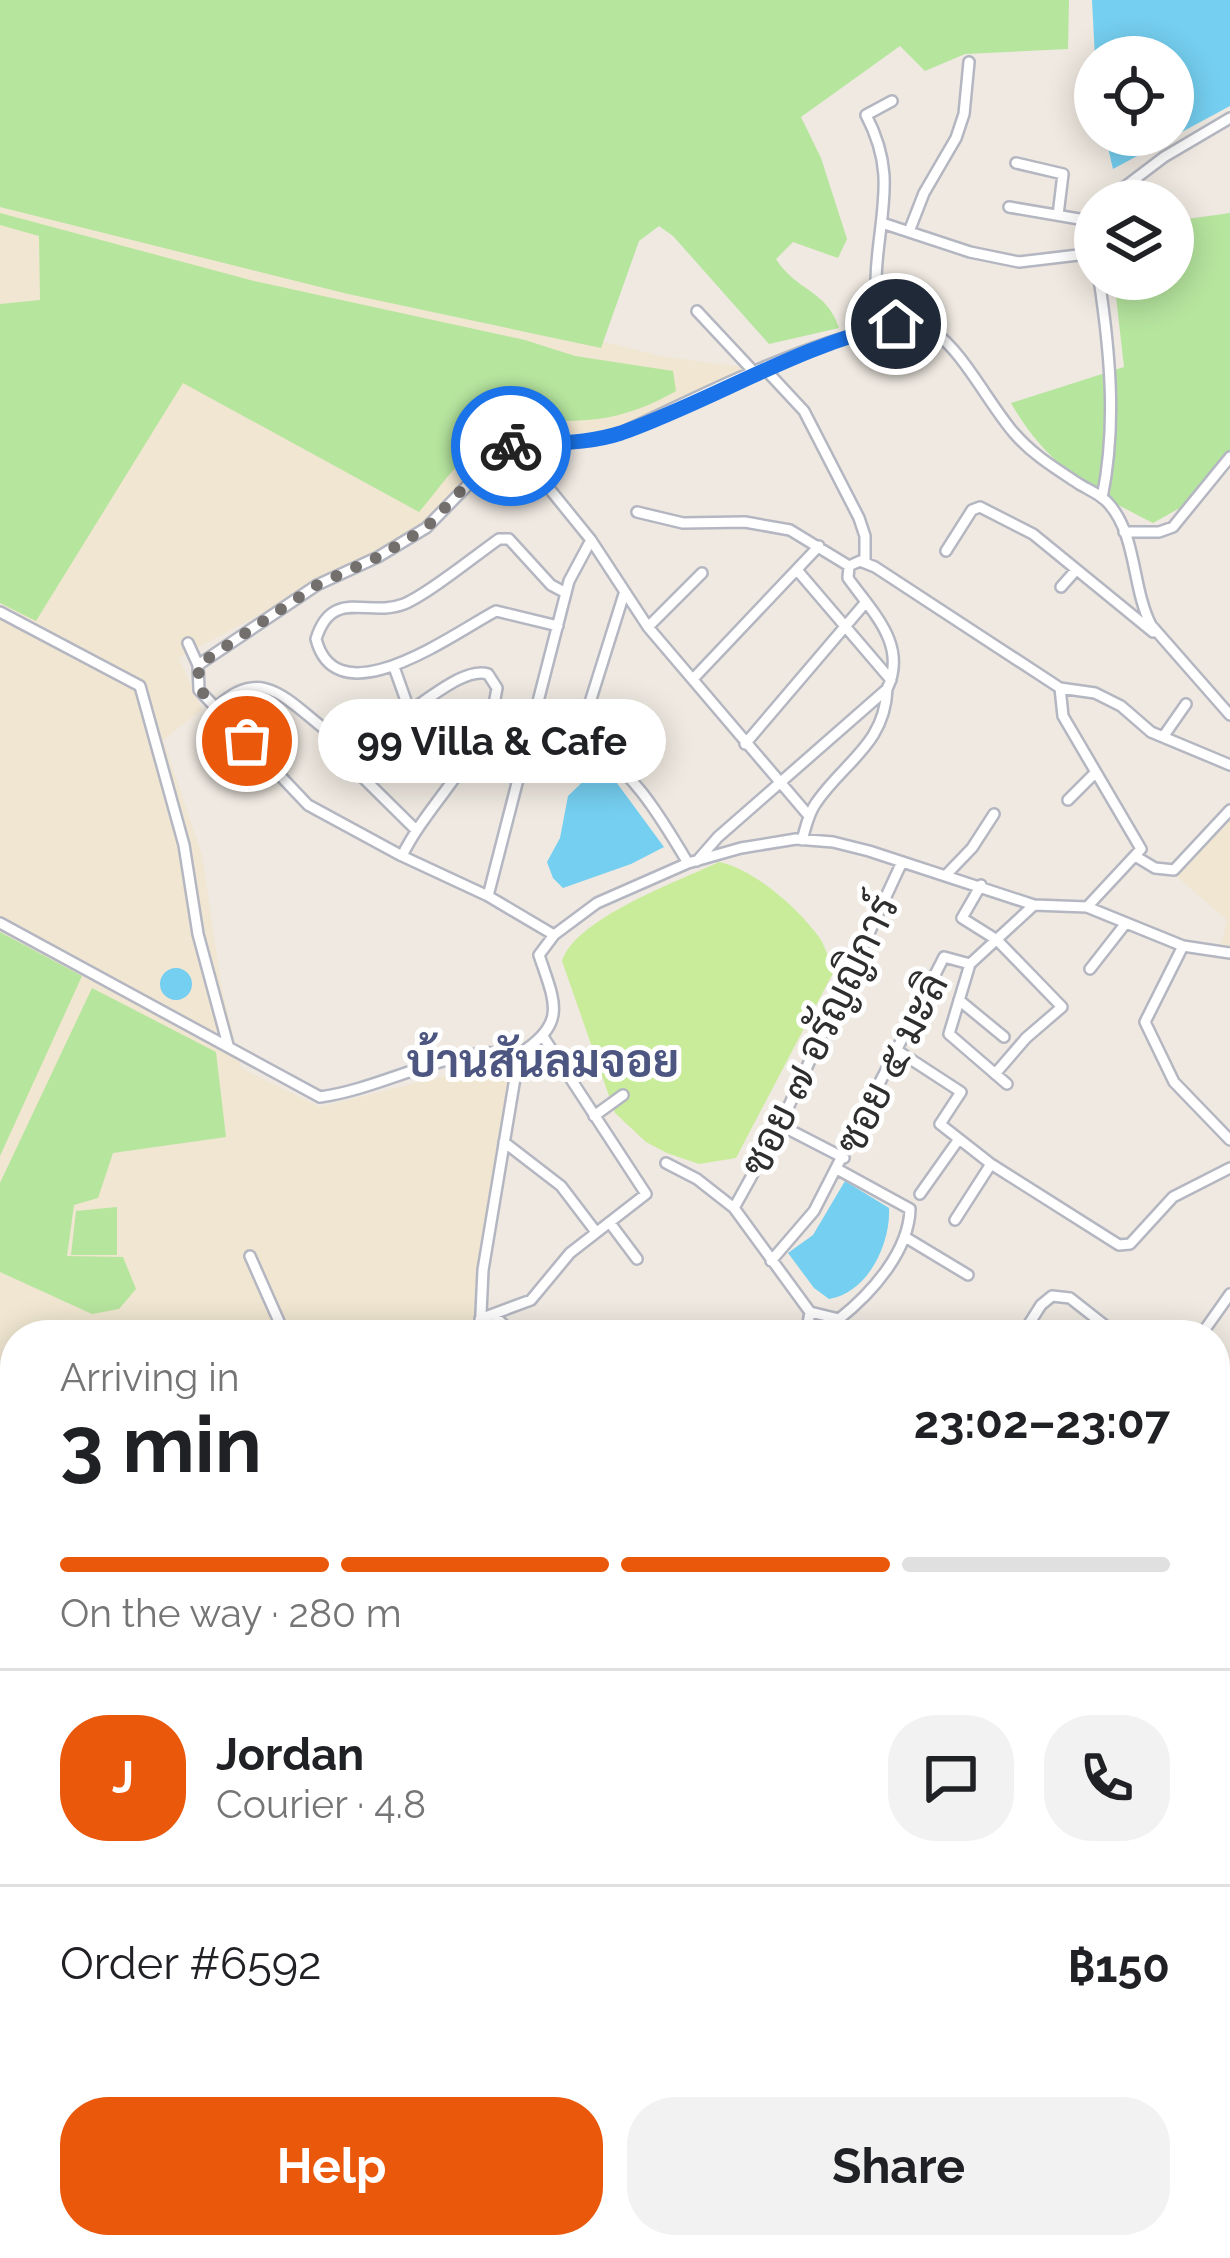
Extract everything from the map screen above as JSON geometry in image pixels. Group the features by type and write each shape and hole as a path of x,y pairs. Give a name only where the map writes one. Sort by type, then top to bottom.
{"street":[{"path":"910,229 960,126 968,62"},
{"path":"876,328 875,288 886,177 866,115 892,101"},
{"path":"1134,180 1230,118"},
{"path":"1016,163 1063,173 1058,215"},
{"path":"1009,207 1074,217"},
{"path":"882,223 975,254 1019,262 1074,253"},
{"path":"1102,498 1112,431 1103,300"},
{"path":"698,311 804,411 859,518 865,562"},
{"path":"198,665 317,585 426,528 495,454 514,445 558,445 618,434 759,370 876,328 915,325 940,336 1015,434 1042,461 1102,498 1124,532 1143,610 1166,644 1230,715"},
{"path":"514,445 591,540 648,627 808,816"},
{"path":"1124,532 1159,532 1173,526 1230,457"},
{"path":"946,550 972,510 980,507 1033,534 1166,644"},
{"path":"637,512 682,524 771,525 790,530 849,566 865,562 1060,688 1095,693 1163,737 1230,765"},
{"path":"558,626 496,611 394,668 369,673 334,666 316,639 322,622 342,608 403,604 499,539 509,539 551,585 566,593"},
{"path":"488,896 566,593 591,540"},
{"path":"693,679 819,546"},
{"path":"802,840 808,816 826,790 867,749 882,719 896,666 893,646 848,578 849,566"},
{"path":"1061,587 1076,569"},
{"path":"796,570 846,625 889,685"},
{"path":"648,627 702,573"},
{"path":"570,766 624,594"},
{"path":"745,744 866,602"},
{"path":"0,612 140,686 184,845 198,934 227,1045"},
{"path":"188,644 198,665 200,690 308,805 554,934"},
{"path":"394,668 410,712"},
{"path":"216,708 245,686 269,689 327,731 383,726 469,673 478,670 495,680 492,712 470,754 415,829 402,856"},
{"path":"693,862 889,685"},
{"path":"1060,688 1063,716 1141,849 1088,908"},
{"path":"1163,737 1186,704"},
{"path":"327,731 330,745 415,829"},
{"path":"578,737 616,761 693,862"},
{"path":"1068,800 1095,773"},
{"path":"1135,856 1155,868 1174,870 1230,810"},
{"path":"946,875 994,814"},
{"path":"0,923 320,1096 440,1063 519,1054 544,1038 554,1009 539,955 554,934 597,903 693,862 741,848 802,840 832,842 1034,905 1088,908 1183,946 1230,953"},
{"name":"ซอย ๗ อรัญญิการ์","path":"734,1208 780,1125 902,862"},
{"path":"981,885 962,916 997,940 1062,1009 1026,1038 995,1074"},
{"name":"ซอย ๕ มะลิ","path":"771,1261 814,1211 944,957 970,964 1034,905"},
{"path":"1090,969 1126,922"},
{"path":"1183,946 1145,1022 1174,1082 1230,1139"},
{"path":"970,964 949,1034 1007,1084"},
{"path":"958,1000 1004,1037"},
{"path":"519,1054 483,1270 480,1319 539,1294 569,1252 646,1194 544,1038"},
{"path":"898,1051 962,1092 940,1124 992,1164 1125,1246 1173,1197 1230,1168"},
{"path":"594,1117 623,1095"},
{"path":"780,1125 844,1158"},
{"path":"920,1193 959,1139"},
{"path":"504,1142 561,1186 596,1232"},
{"path":"666,1162 734,1208 810,1312 839,1318 883,1274 909,1230 910,1209 837,1169"},
{"path":"955,1220 992,1164"},
{"path":"610,1222 637,1259"},
{"path":"905,1237 968,1275"},
{"path":"250,1256 278,1320"},
{"path":"1212,1320 1230,1294"},
{"path":"1032,1320 1052,1296 1070,1298 1099,1320"},
{"path":"809,1320 810,1312"},
{"path":"493,1315 498,1320"}],"shaded area":[{"path":"0,190 660,356 750,368 703,394 615,430 510,439 482,456 430,523 179,658 202,710 163,740 202,855 221,983 241,1068 320,1107 511,1059 474,1320 0,1320"},
{"path":"1230,819 1230,947 1221,945 1227,920 1176,876"}],"green space":[{"path":"0,0 1069,0 1068,49 965,54 925,71 900,46 801,117 821,158 847,239 838,258 793,242 776,259 827,306 839,328 769,344 659,226 639,241 601,348 348,294 0,207"},
{"path":"0,213 254,281 525,340 575,356 673,371 676,391 619,415 534,423 497,433 464,458 419,512 183,383 36,621 0,603 0,304 40,300 39,236 0,225"},
{"path":"1230,213 1230,452 1187,504 1153,523 1110,500 1055,460 1011,403 1124,367 1116,300 1194,300 1194,218"},
{"path":"719,862 760,881 799,914 821,941 833,973 736,1158 699,1164 646,1142 615,1113 562,961 571,945 607,916"},
{"path":"0,932 82,976 0,1156"},
{"path":"92,988 216,1052 226,1137 113,1153 98,1198 74,1205 67,1256 123,1257 136,1289 119,1309 92,1314 0,1272 0,1183"},
{"path":"117,1207 117,1255 71,1255 76,1211"}],"water":[{"path":"1092,0 1230,0 1230,106 1194,125 1194,36 1094,36"},
{"path":"1110,156 1137,156 1113,169"},
{"path":"597,768 611,775 664,847 563,888 547,862 560,838 568,796"},
{"path":"176,968 187,973 192,984 187,995 176,1000 165,995 160,984 165,973"},
{"path":"845,1181 889,1208 889,1222 881,1251 866,1277 843,1295 829,1299 814,1288 788,1253 813,1235"}],"way so far":[{"path":"247,741 200,690 198,665 317,585 426,528 495,454 511,446"}],"place":[{"name":"99 Villa & Cafe","path":"247,741"}],"district":[{"name":"บ้านสันลมจอย","path":"543,1061"}],"route":[{"path":"511,446 558,445 618,434 807,351 896,324"}]}
